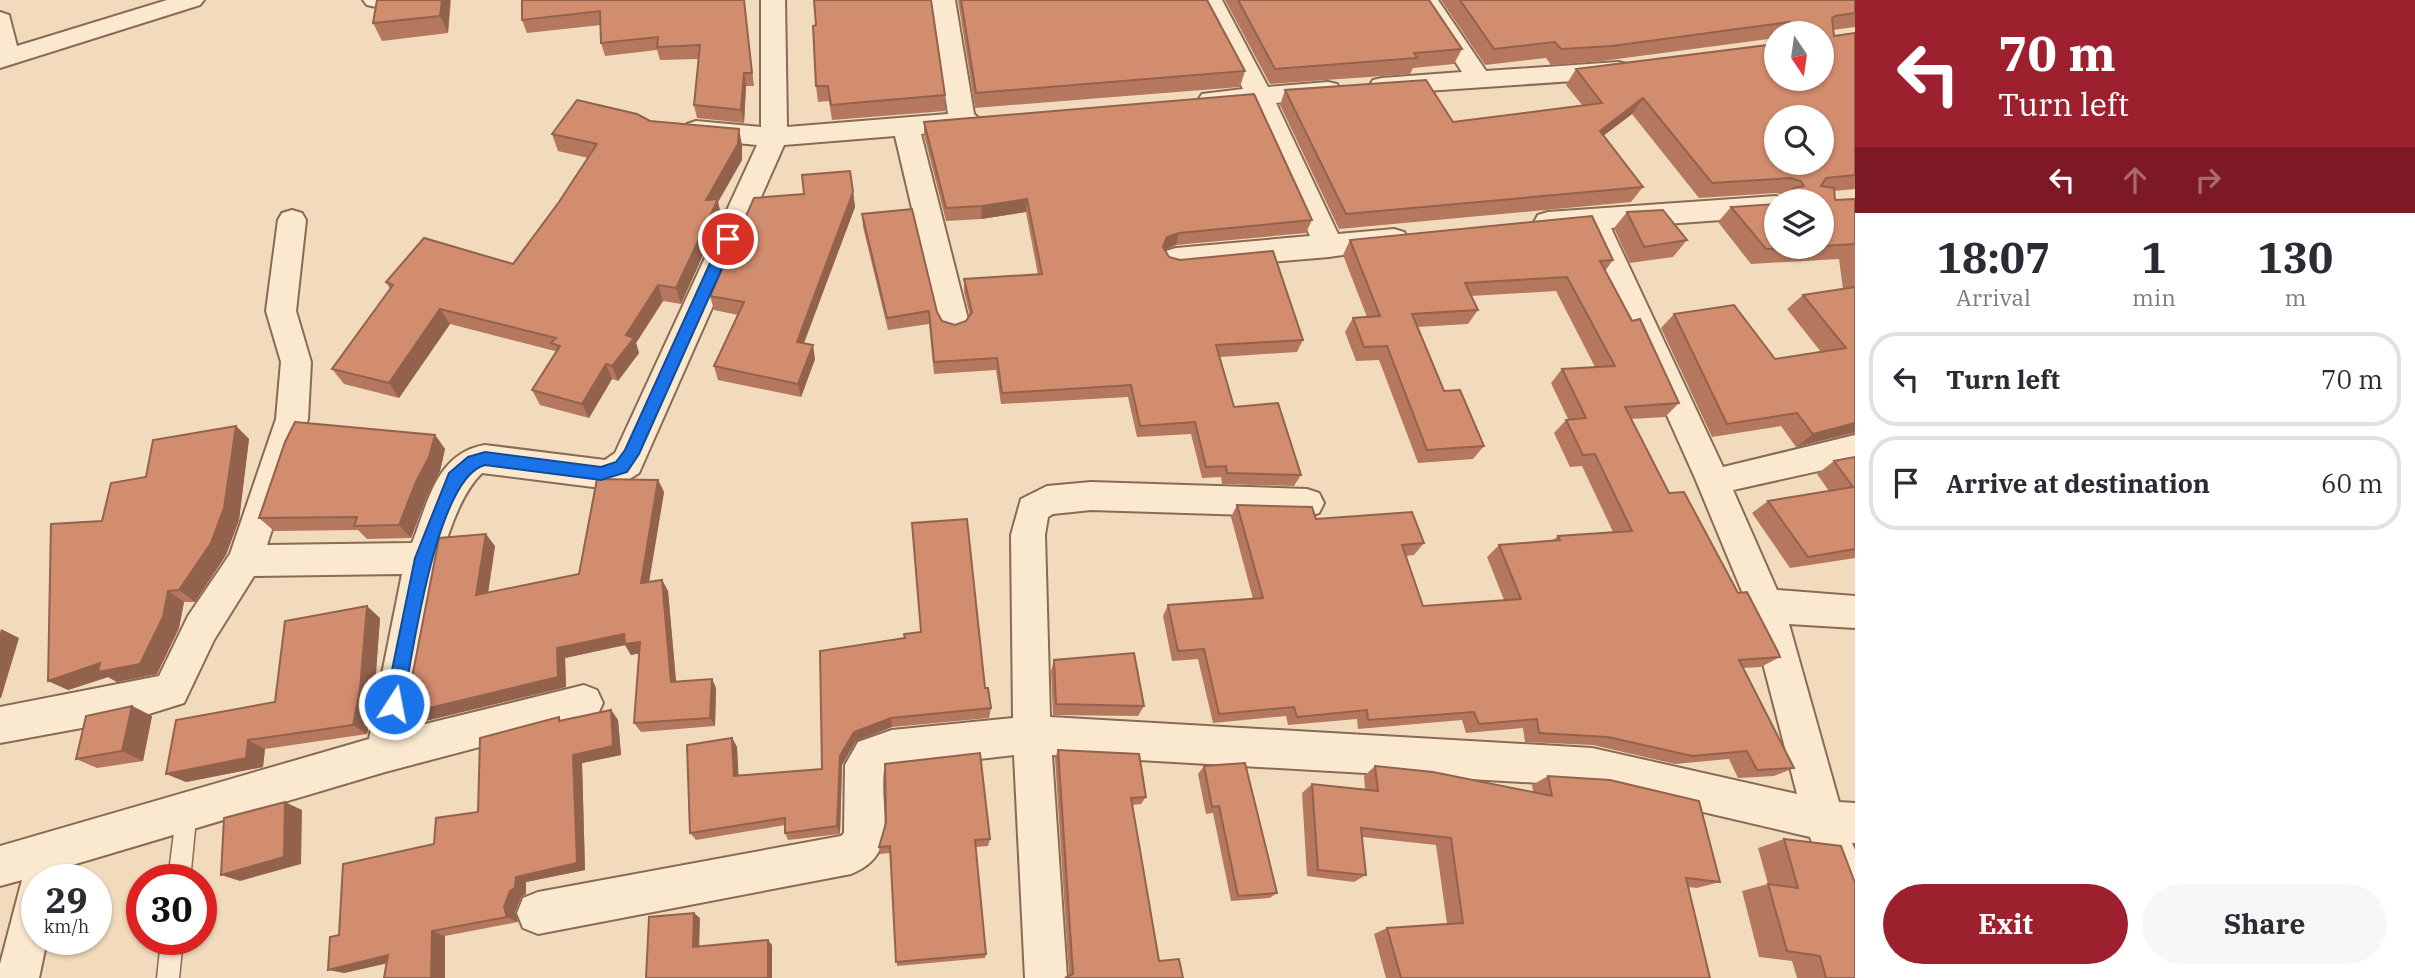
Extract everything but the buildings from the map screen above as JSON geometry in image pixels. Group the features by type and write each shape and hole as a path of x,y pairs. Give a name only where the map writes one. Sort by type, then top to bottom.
{"street":[{"path":"0,20 3,60 192,0"},
{"path":"385,753 423,558 455,478 473,461 500,459 601,474 611,473 627,463 774,137 773,0"},
{"path":"943,0 962,121"},
{"path":"1210,0 1260,96 1329,246"},
{"path":"1426,0 1479,79"},
{"path":"1192,101 1642,67"},
{"path":"668,128 774,137 989,119"},
{"path":"906,126 954,323"},
{"path":"1523,225 1592,217 1764,207"},
{"path":"1592,217 1712,478 1766,606 1839,822 1855,904"},
{"path":"0,724 136,700 171,690 201,628 245,562 292,419 296,362 281,311 292,220"},
{"path":"1176,259 1426,235"},
{"path":"1735,476 1855,449"},
{"path":"1046,978 1032,735 1028,535 1034,509 1047,500 1091,496 1307,503"},
{"path":"245,562 423,558"},
{"path":"1766,606 1855,612"},
{"path":"47,864 187,809 385,753 584,703"},
{"path":"538,913 851,855 864,841 863,765 872,755 892,749 1032,735 1592,766 1839,822"},
{"path":"0,866 21,866"},
{"path":"18,978 23,955"}],"lane":[{"path":"181,864 187,809"},
{"path":"168,978 170,955"}],"route":[{"path":"394,704 423,558 455,478 473,461 485,459 601,474 611,473 627,463 728,239"}]}
